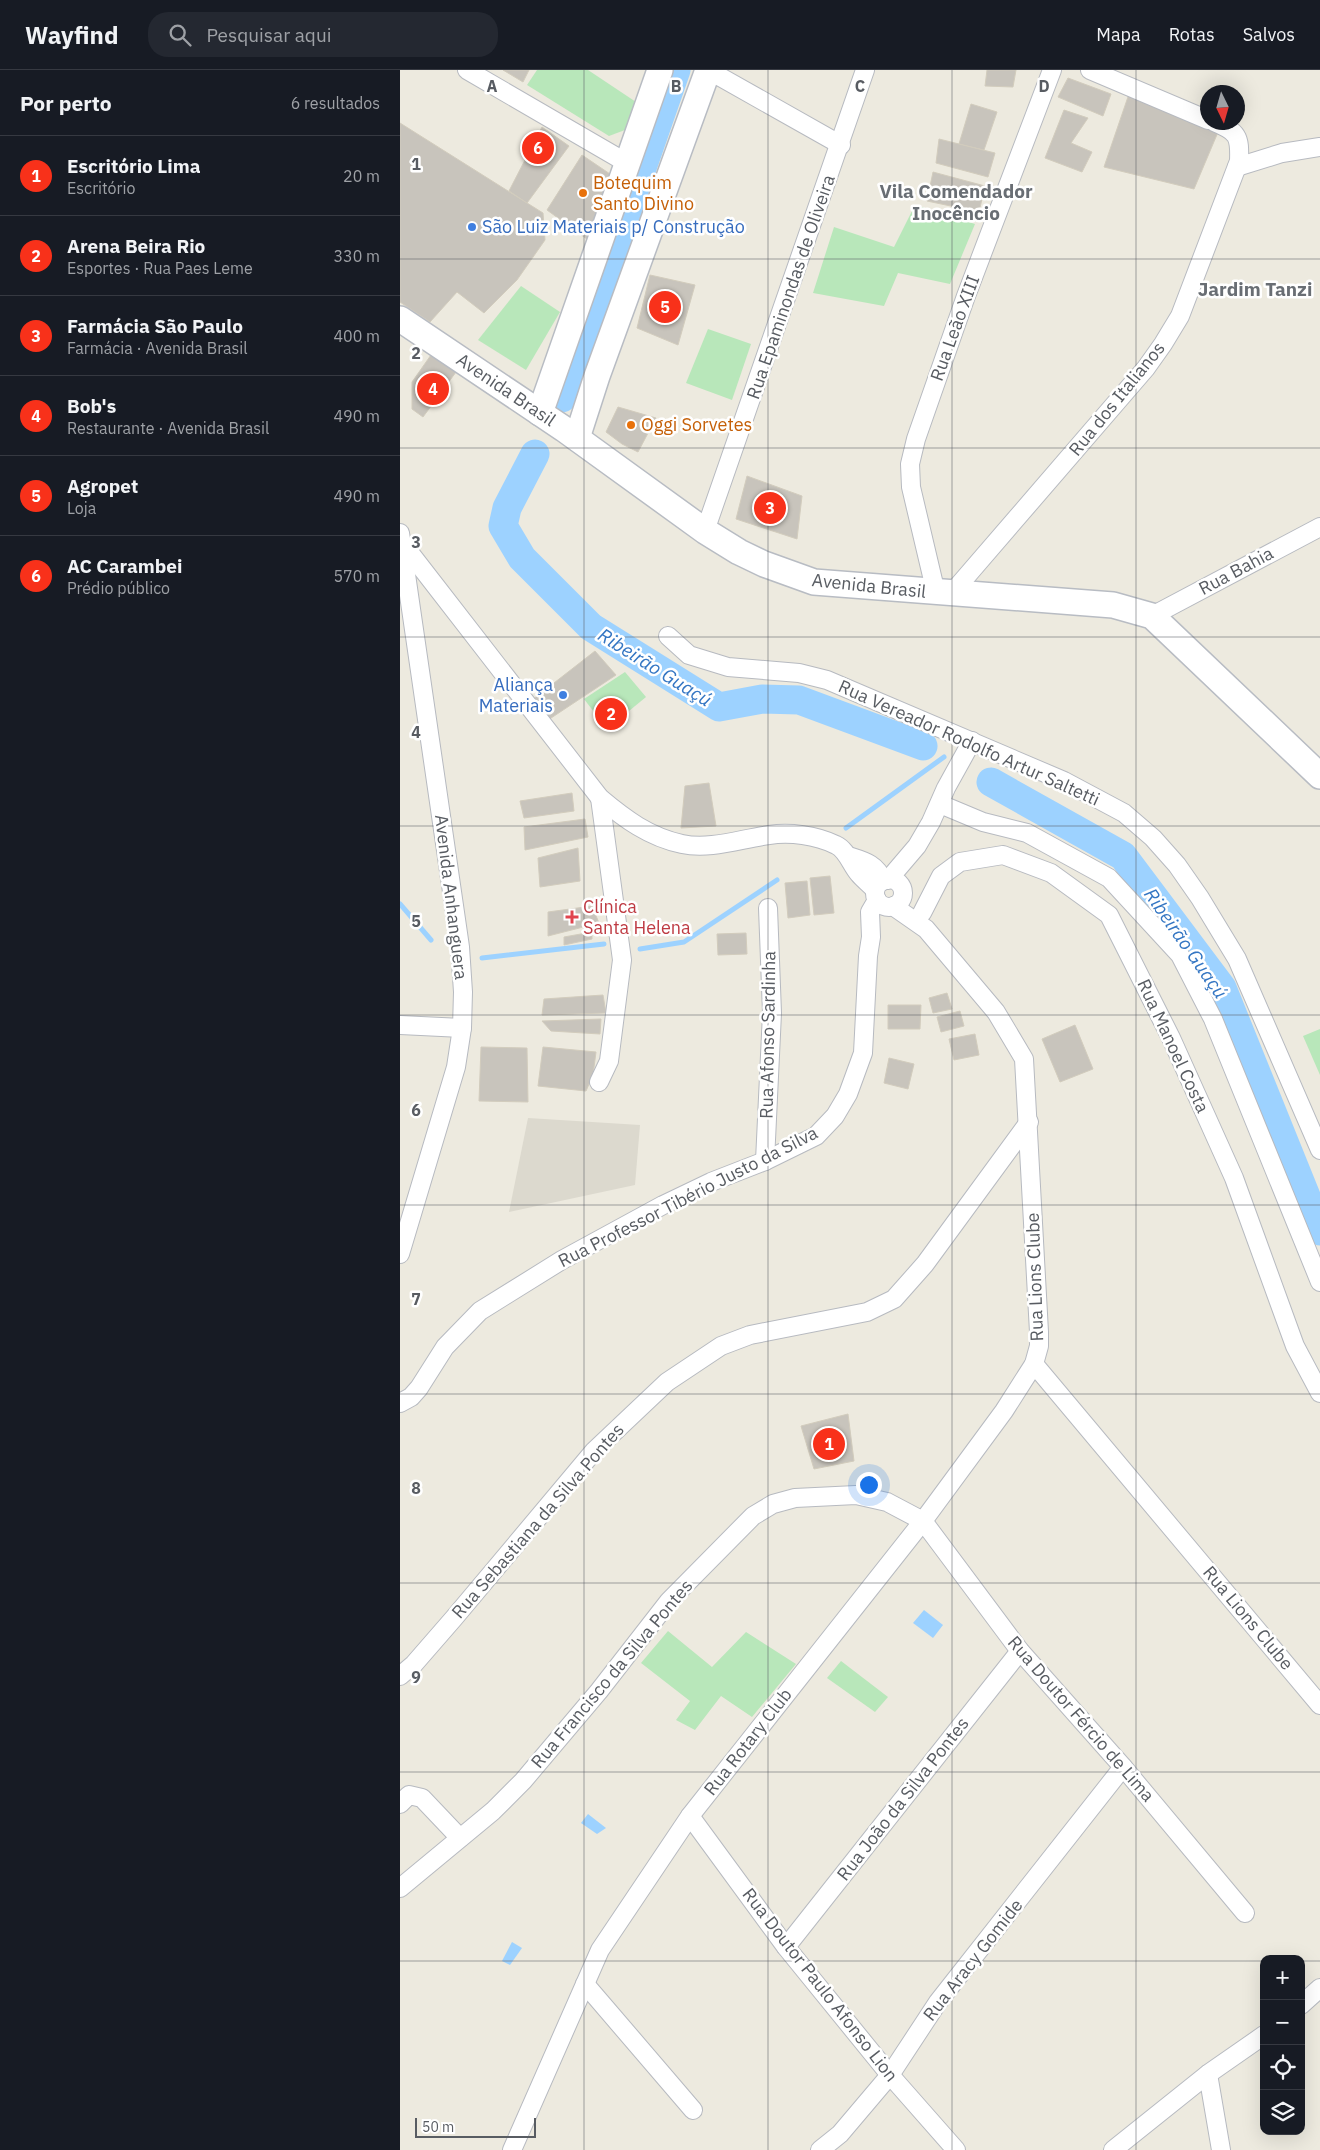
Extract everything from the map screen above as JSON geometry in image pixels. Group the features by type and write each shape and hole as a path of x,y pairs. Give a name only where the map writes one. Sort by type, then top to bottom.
{"main road":[{"path":"540,413 660,70"},
{"path":"577,438 597,376 708,70"},
{"name":"Avenida Brasil","path":"400,319 577,438 705,532 764,564 814,582 1113,605 1152,616 1320,776"}],"street":[{"path":"467,70 627,163"},
{"path":"708,70 840,144"},
{"name":"Rua Epaminondas de Oliveira","path":"705,532 865,70"},
{"name":"Rua Leão XIII","path":"944,593 911,487 910,464 916,439 963,305 1052,70"},
{"path":"1090,70 1200,117"},
{"name":"Rua dos Italianos","path":"944,593 1146,368 1163,344 1180,316 1239,161 1240,146 1236,134 1231,130"},
{"path":"1237,167 1282,153 1320,147"},
{"name":"Rua Bahia","path":"1152,616 1320,527"},
{"path":"400,537 600,798 622,960 610,1061 599,1082"},
{"name":"Avenida Anhanguera","path":"400,537 460,947 463,992 462,1028 456,1067 400,1254"},
{"name":"Rua Vereador Rodolfo Artur Saltetti","path":"668,636 689,655 728,667 799,672 827,680 1064,781 1124,813 1153,838 1176,865 1200,898 1237,959 1320,1150"},
{"name":"Rua Professor Tibério Justo da Silva","path":"400,1403 411,1397 419,1388 424,1377 445,1347 480,1311 562,1260 655,1210 711,1182 765,1161 816,1136 835,1116 848,1094 863,1053 868,956 871,937 889,894 917,846 972,741"},
{"path":"943,796 983,822 1027,833 1109,878 1180,955 1213,1019 1320,1282"},
{"name":"Rua Lions Clube","path":"600,798 645,832 683,844 717,844 771,835 811,836 838,845 848,856 873,865 880,871 889,894 924,921 996,1012 1024,1059 1029,1122 1039,1332 1039,1346 1034,1364 1320,1705"},
{"name":"Rua Manoel Costa","path":"924,921 941,876 960,862 1003,855 1051,874 1109,915 1171,1038 1228,1165 1296,1346 1320,1393"},
{"name":"Rua Afonso Sardinha","path":"765,1161 772,1013 768,908"},
{"path":"400,1025 462,1028"},
{"name":"Rua Sebastiana da Silva Pontes","path":"400,1676 414,1664 454,1618 594,1451 667,1382 721,1346 750,1335 867,1312 894,1299 925,1264 1029,1122"},
{"name":"Rua Rotary Club","path":"517,2147 600,1950 690,1816 924,1521 1004,1411 1034,1364"},
{"name":"Rua Professor Tibério Justo da Silva","path":"400,1390 424,1377"},
{"name":"Rua Francisco da Silva Pontes","path":"400,1888 493,1811 524,1780 599,1691 669,1601 753,1516 774,1504 795,1498 856,1495 887,1502 924,1521"},
{"name":"Rua Doutor Fércio de Lima","path":"924,1521 1020,1651 1124,1767 1245,1913"},
{"name":"Rua João da Silva Pontes","path":"786,1947 1020,1651"},
{"name":"Rua Aracy Gomide","path":"820,2150 840,2134 890,2075 938,2002 1124,1767"},
{"path":"400,1804 409,1795 422,1798 460,1838"},
{"name":"Rua Doutor Paulo Afonso Lion","path":"690,1816 786,1947 890,2075 956,2150"},
{"path":"585,1984 693,2110"},
{"path":"1305,2001 1320,1988"},
{"path":"1112,2150 1208,2074 1260,2038"},
{"path":"1208,2074 1221,2150"}],"shaded area":[{"path":"528,1118 640,1125 635,1185 509,1212"}],"green space":[{"path":"537,70 588,70 636,102 625,130 609,136 527,85"},
{"path":"915,205 975,224 950,284 898,273 884,306 813,293 834,227 894,247"},
{"path":"521,286 560,312 526,370 478,340"},
{"path":"708,329 751,344 732,400 686,383"},
{"path":"625,672 646,697 607,729 584,699"},
{"path":"1320,1029 1320,1075 1303,1036"},
{"path":"668,1631 712,1667 746,1632 796,1664 752,1717 721,1696 695,1730 676,1720 690,1701 641,1663"},
{"path":"841,1661 888,1697 875,1712 827,1678"}],"water":[{"path":"924,1610 943,1625 933,1638 913,1623"},
{"path":"588,1814 606,1828 597,1834 581,1823"},
{"path":"512,1942 522,1948 510,1965 502,1961"}],"building":[{"path":"503,70 529,70 523,82"},
{"path":"987,70 1016,70 1013,87 985,86"},
{"path":"1068,78 1111,94 1103,116 1058,97"},
{"path":"1131,88 1200,116 1200,130 1219,130 1194,189 1104,167"},
{"path":"971,104 997,112 984,150 959,144"},
{"path":"1064,110 1088,118 1071,143 1092,152 1082,172 1045,158"},
{"name":"São Luiz Materiais p/ Construção","path":"400,123 543,213 545,240 517,280 484,313 457,292 430,322 400,302"},
{"path":"542,127 569,146 527,203 509,191"},
{"path":"939,139 995,153 988,177 936,163"},
{"name":"Botequim Santo Divino","path":"582,155 613,176 591,242 547,210"},
{"path":"933,172 985,186 979,212 927,201"},
{"path":"650,275 695,285 678,345 637,328"},
{"path":"431,355 456,372 423,417 412,409 412,382"},
{"name":"Oggi Sorvetes","path":"618,407 656,418 638,452 622,444 606,432"},
{"path":"747,476 802,496 797,539 736,519"},
{"name":"Aliança Materiais","path":"595,651 616,675 542,724 527,704"},
{"path":"709,783 716,826 681,828 685,786"},
{"path":"572,793 574,811 524,818 520,801"},
{"path":"585,819 588,837 525,850 524,827"},
{"path":"578,848 580,881 540,887 538,858"},
{"path":"830,876 834,913 814,915 810,878"},
{"path":"807,881 810,915 788,918 785,883"},
{"name":"Clínica Santa Helena","path":"592,906 599,923 548,936 548,912"},
{"path":"592,932 592,939 564,945 564,937"},
{"path":"746,933 747,954 718,955 717,934"},
{"path":"947,993 952,1009 933,1013 929,998"},
{"path":"603,995 606,1013 542,1015 544,999"},
{"path":"888,1005 921,1005 920,1029 888,1029"},
{"path":"960,1011 964,1026 941,1032 937,1017"},
{"path":"601,1019 600,1034 551,1031 542,1021"},
{"path":"1075,1025 1093,1069 1060,1082 1042,1039"},
{"path":"975,1034 979,1055 954,1060 949,1039"},
{"path":"481,1047 527,1048 528,1102 479,1101"},
{"path":"543,1047 596,1052 593,1075 586,1091 538,1086"},
{"path":"889,1058 914,1064 908,1089 884,1083"},
{"path":"848,1414 854,1461 814,1469 801,1426"}],"waterway":[{"name":"Ribeirão Guaçú","path":"562,398 676,70"},
{"name":"Ribeirão Guaçú","path":"535,454 507,508 503,526 522,558 591,627 719,707 762,699 799,700 923,746"},
{"path":"846,828 944,757"},
{"name":"Ribeirão Guaçú","path":"991,782 1123,856 1222,988 1320,1231"},
{"path":"640,949 684,942 777,880"},
{"path":"400,904 431,940"},
{"path":"482,958 604,944"}],"place":[{"name":"AC Carambei","path":"538,148"},
{"name":"Botequim Santo Divino","path":"583,193"},
{"name":"São Luiz Materiais p/ Construção","path":"472,227"},
{"name":"Agropet","path":"665,307"},
{"name":"Bob's","path":"433,389"},
{"name":"Oggi Sorvetes","path":"631,425"},
{"name":"Farmácia São Paulo","path":"770,508"},
{"name":"Aliança Materiais","path":"563,695"},
{"name":"Arena Beira Rio","path":"611,714"},
{"name":"Clínica Santa Helena","path":"572,917"},
{"name":"Escritório Lima","path":"829,1444"}],"district":[{"name":"Vila Comendador Inocêncio","path":"956,202"},
{"name":"Jardim Tanzi","path":"1255,289"}]}
